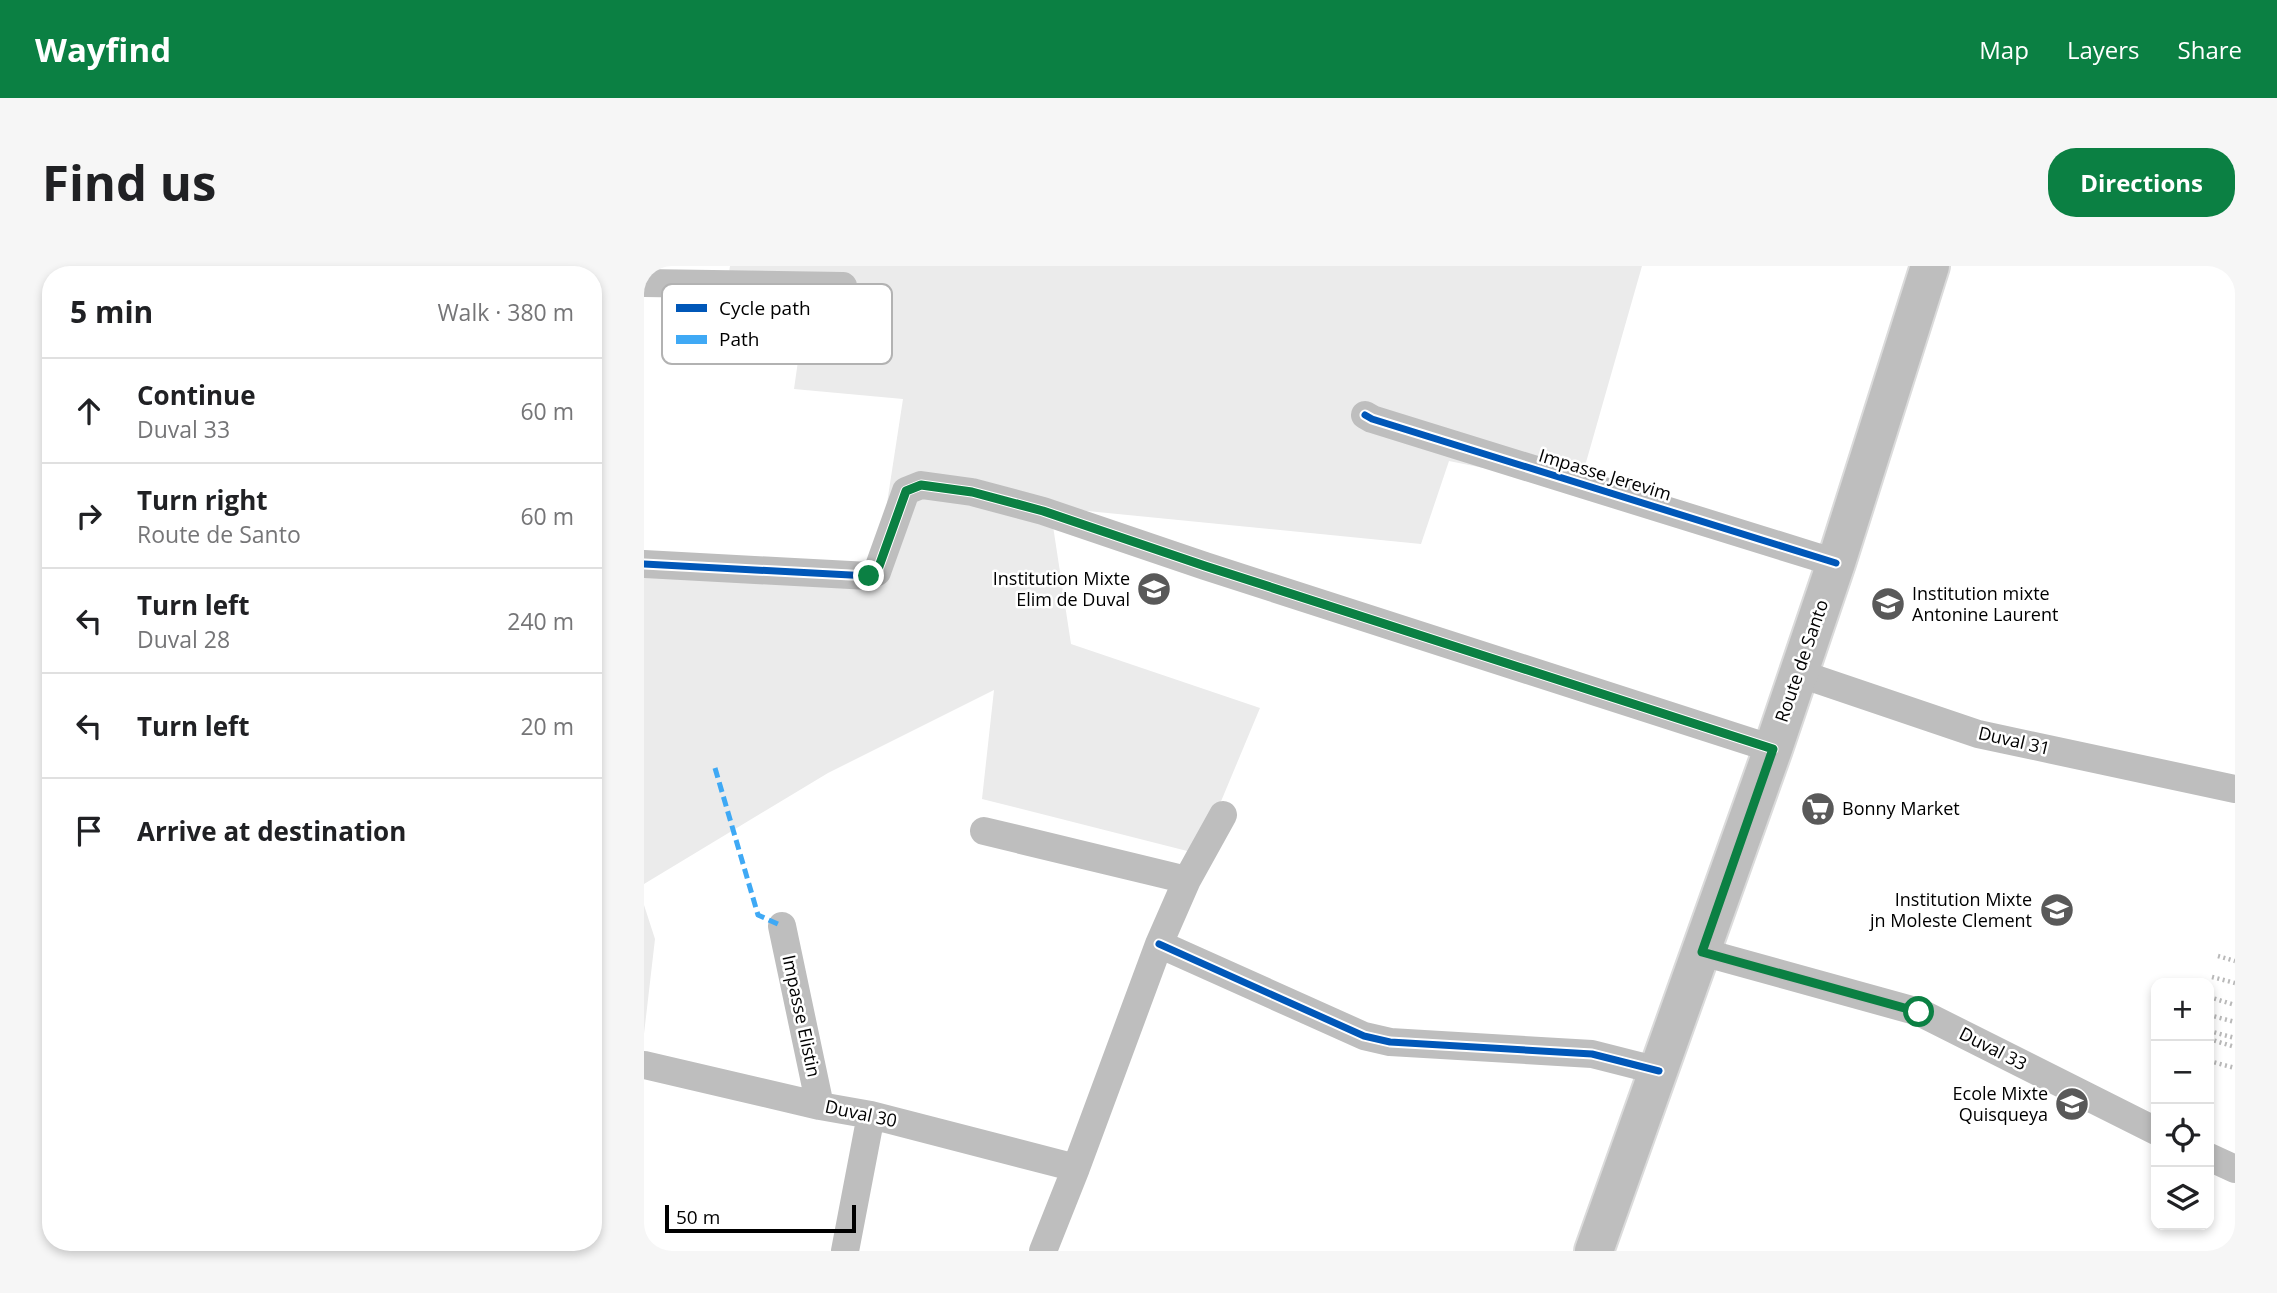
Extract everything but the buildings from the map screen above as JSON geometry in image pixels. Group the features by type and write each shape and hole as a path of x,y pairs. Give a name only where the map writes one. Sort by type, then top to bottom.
{"main road":[{"name":"Route de Santo","path":"1594,1251 1773,749 1836,563 1930,266"}],"street":[{"path":"644,284 662,284"},
{"name":"Impasse Jerevim","path":"1365,415 1836,563"},
{"path":"644,564 869,576 877,572 906,491 921,485 972,492 1043,511 1773,749"},
{"name":"Duval 31","path":"1798,673 1978,734 2235,789"},
{"path":"1043,1251 1159,944 1187,880 1223,814"},
{"path":"984,831 1187,880"},
{"name":"Impasse Elistin","path":"782,926 820,1106"},
{"path":"1159,944 1364,1036 1390,1042 1592,1054 1659,1071"},
{"name":"Duval 33","path":"1702,952 1919,1012 2151,1128"},
{"name":"Duval 30","path":"644,1065 820,1106 871,1115 1076,1168"},
{"path":"845,1251 871,1115"},
{"path":"2214,1159 2235,1169"}],"path":[{"path":"2218,956 2235,961"},
{"path":"2213,977 2235,983"},
{"path":"2214,998 2235,1004"},
{"path":"2214,1016 2235,1022"},
{"path":"2214,1032 2235,1038"},
{"path":"2214,1041 2235,1047"},
{"path":"2214,1062 2235,1068"}],"shaded area":[{"path":"730,266 1642,266 1579,487 1449,461 1421,544 1057,508 1053,526 1071,644 1260,708 1199,854 982,799 994,690 828,773 644,884 644,568 860,588 881,542 903,399 794,389 798,364 892,364 892,284 727,284"},
{"path":"644,905 655,939 644,1034"}],"marked path":[{"path":"715,768 758,915 782,926"}],"cycle path":[{"path":"1365,415 1836,563"},
{"path":"644,564 869,576 877,572 906,491 921,485 972,492 1043,511 1773,749"},
{"path":"1159,944 1364,1036 1390,1042 1592,1054 1659,1071"}],"place":[{"name":"Institution Mixte Elim de Duval","path":"1154,589"},
{"name":"Institution mixte Antonine Laurent","path":"1888,604"},
{"name":"Bonny Market","path":"1818,809"},
{"name":"Institution Mixte jn Moleste Clement","path":"2057,910"},
{"name":"Ecole Mixte Quisqueya","path":"2072,1104"}],"route":[{"path":"869,576 877,572 906,491 921,485 972,492 1043,511 1773,749 1702,952 1919,1012"}]}
